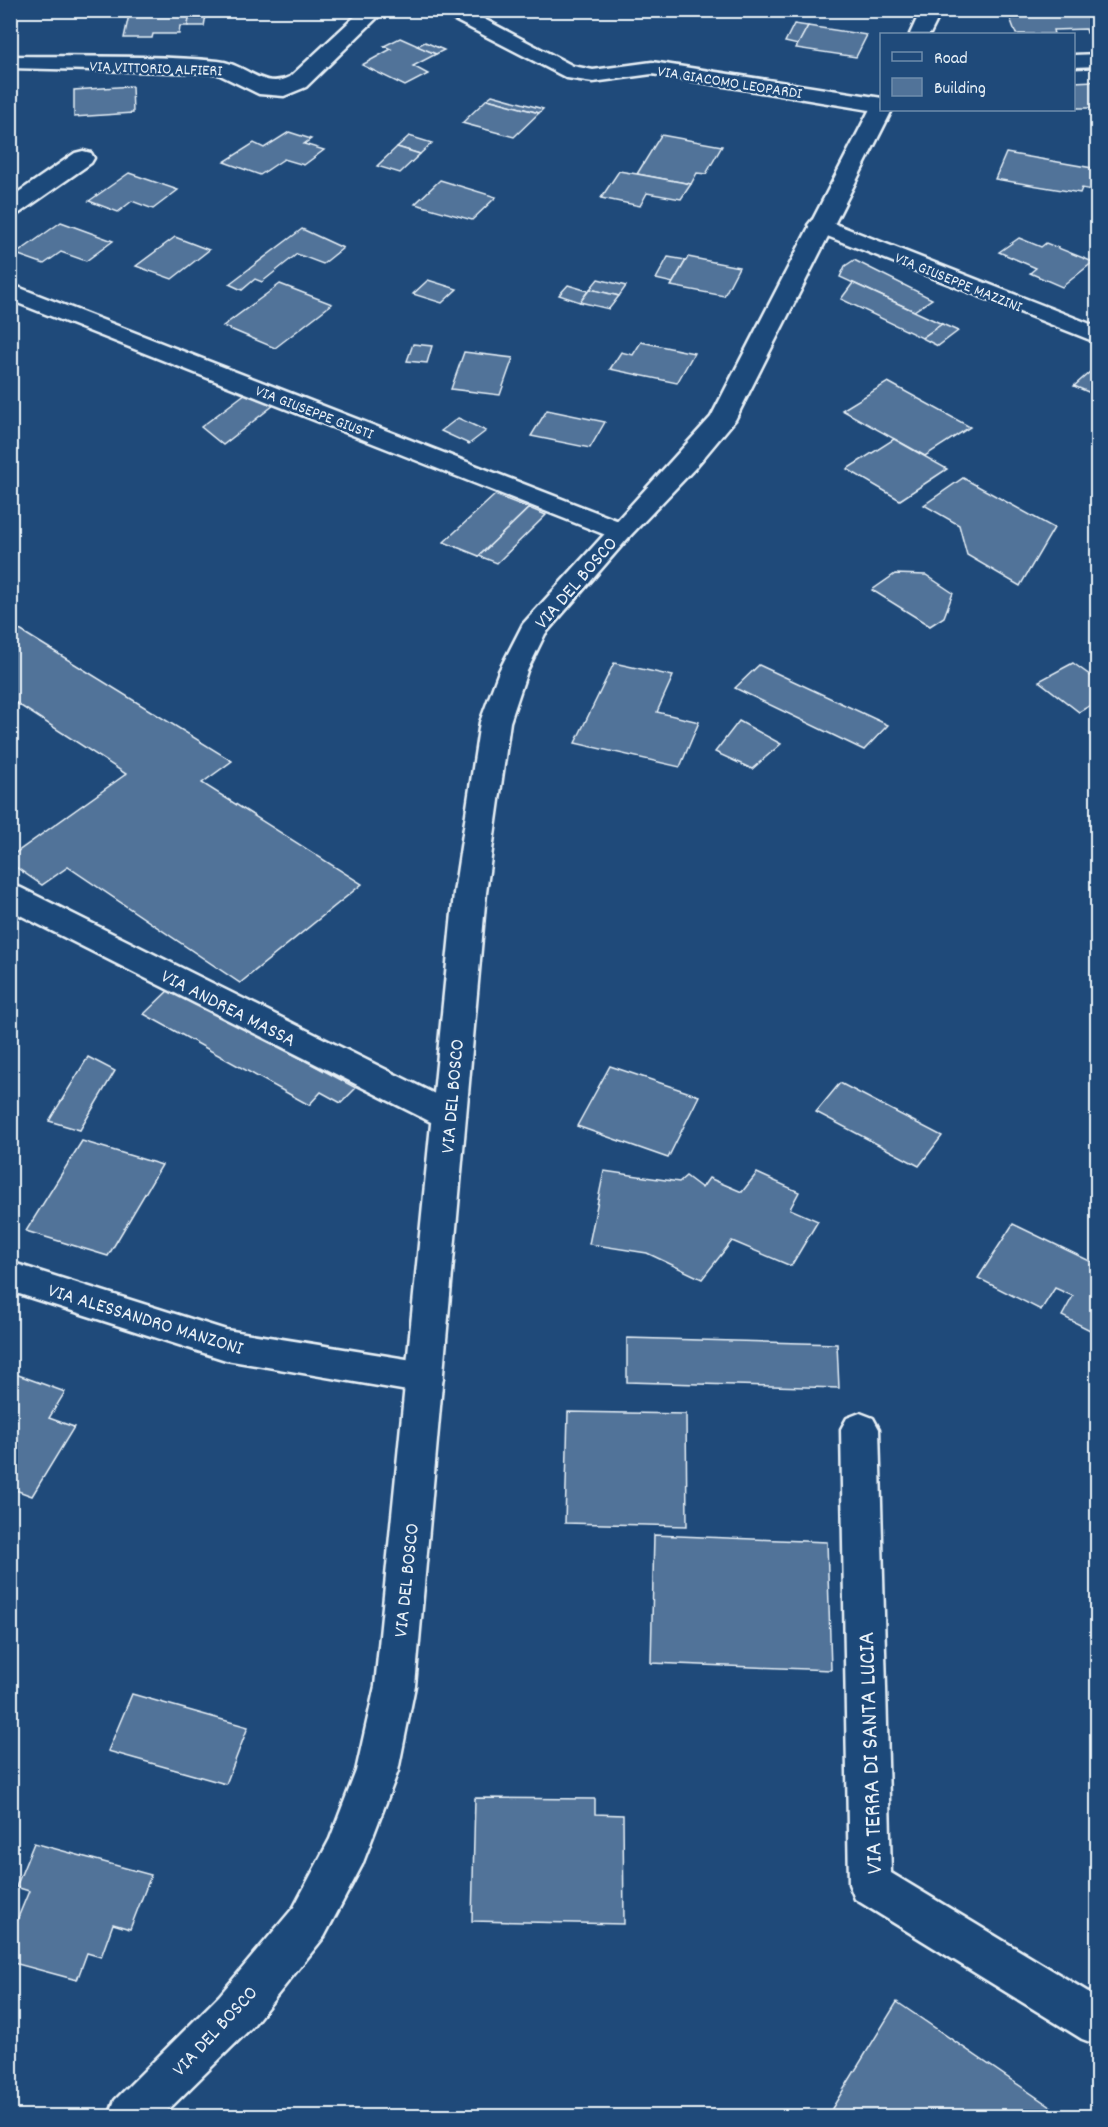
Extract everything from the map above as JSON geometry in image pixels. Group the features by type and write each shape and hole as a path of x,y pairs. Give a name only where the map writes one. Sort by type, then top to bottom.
{"street":[{"name":"VIA VITTORIO ALFIERI","path":"10,63 220,67 267,89 284,89 298,82 375,10"},
{"name":"VIA GIACOMO LEOPARDI","path":"450,10 567,72 593,76 652,68 880,106"},
{"path":"920,33 932,10"},
{"path":"1075,61 1098,60"},
{"name":"VIA DEL BOSCO","path":"130,2116 235,2012 309,1922 347,1850 377,1771 395,1686 470,893 495,722 513,670 533,630 722,420 880,110"},
{"path":"10,209 83,158"},
{"name":"VIA GIUSEPPE MAZZINI","path":"820,225 1098,336"},
{"name":"VIA GIUSEPPE GIUSTI","path":"10,291 620,531"},
{"name":"VIA ANDREA MASSA","path":"10,896 449,1116"},
{"name":"VIA ALESSANDRO MANZONI","path":"10,1276 226,1345 425,1378"},
{"name":"VIA TERRA DI SANTA LUCIA","path":"860,1429 870,1884 1098,2023"}],"building":[{"path":"130,10 190,10 188,26 180,26 179,34 153,34 152,38 124,38"},
{"path":"190,10 207,10 204,26 188,26"},
{"path":"1007,10 1098,10 1098,32 1087,33 1086,29 1053,30 1054,33 1016,33"},
{"path":"794,24 808,26 798,45 785,42"},
{"path":"808,26 867,35 856,57 796,48"},
{"path":"400,38 436,54 413,66 428,74 405,86 362,65 391,49 384,46"},
{"path":"425,42 444,50 436,54 417,46"},
{"path":"1094,81 1098,91 1098,108 1075,108 1075,82"},
{"path":"132,86 133,113 74,117 74,90"},
{"path":"492,95 543,109 539,113 487,99"},
{"path":"487,99 539,113 514,137 462,123"},
{"path":"289,132 311,139 304,144 324,150 304,165 284,159 260,175 224,162 254,143 264,148"},
{"path":"661,135 722,146 706,174 697,173 691,184 637,174"},
{"path":"409,136 432,143 420,154 397,147"},
{"path":"397,147 420,154 400,173 377,166"},
{"path":"1006,153 1098,169 1098,191 1082,188 1080,193 995,179"},
{"path":"619,171 691,184 681,199 647,193 640,206 601,198"},
{"path":"129,173 178,190 153,209 132,201 118,212 89,201"},
{"path":"440,180 496,197 472,220 415,204"},
{"path":"61,222 113,241 86,261 61,252 44,264 16,254"},
{"path":"302,229 343,248 323,264 297,254 262,282 255,279 242,290 229,284"},
{"path":"175,237 209,250 172,279 136,266"},
{"path":"1019,238 1041,247 1046,243 1093,262 1062,287 1030,273 1036,268 999,252"},
{"path":"668,257 686,260 673,283 656,279"},
{"path":"688,257 739,267 724,296 671,286"},
{"path":"854,260 932,299 914,311 840,277 845,266"},
{"path":"598,279 626,286 619,296 590,289"},
{"path":"428,280 457,289 442,303 413,294"},
{"path":"853,283 942,324 922,338 841,299"},
{"path":"280,284 332,304 275,348 223,326"},
{"path":"568,285 588,291 580,302 559,295"},
{"path":"590,289 619,296 609,309 580,302"},
{"path":"942,324 958,331 938,346 922,338"},
{"path":"641,342 694,353 677,383 610,369 621,352 633,355"},
{"path":"413,344 432,346 427,363 407,361"},
{"path":"464,352 513,358 500,395 451,389"},
{"path":"1098,365 1098,396 1074,386"},
{"path":"888,382 970,427 925,456 842,410"},
{"path":"246,393 274,405 223,445 201,427"},
{"path":"547,410 605,422 590,448 531,436"},
{"path":"458,418 486,431 469,444 441,431"},
{"path":"894,439 947,469 900,500 847,469"},
{"path":"963,478 1054,528 1020,586 967,555 959,525 924,505"},
{"path":"495,495 529,508 479,556 444,542"},
{"path":"529,508 546,515 497,563 479,556"},
{"path":"895,574 926,575 953,593 944,617 930,626 872,590"},
{"path":"10,624 232,761 202,783 362,884 240,983 68,867 42,885 10,863 10,857 126,774 10,699"},
{"path":"614,663 673,676 657,712 699,722 680,767 575,743"},
{"path":"1073,663 1098,681 1098,701 1079,712 1039,681"},
{"path":"759,665 888,725 864,750 735,688"},
{"path":"739,721 781,744 752,769 715,752"},
{"path":"171,988 356,1088 341,1103 321,1092 309,1105 144,1014"},
{"path":"88,1057 115,1071 80,1130 49,1121"},
{"path":"610,1066 699,1096 668,1158 577,1126"},
{"path":"840,1083 942,1136 919,1166 816,1112"},
{"path":"82,1141 162,1165 108,1256 26,1231"},
{"path":"604,1171 679,1182 686,1176 702,1188 709,1178 742,1192 757,1173 799,1192 790,1209 818,1221 791,1266 732,1241 702,1279 647,1253 589,1244"},
{"path":"1013,1224 1098,1265 1098,1334 1062,1316 1073,1296 1055,1288 1041,1310 978,1278"},
{"path":"627,1338 837,1344 839,1388 627,1382"},
{"path":"10,1372 65,1392 49,1418 74,1427 32,1496 10,1488"},
{"path":"568,1412 686,1414 687,1526 565,1523"},
{"path":"654,1535 827,1542 831,1670 651,1663"},
{"path":"132,1694 248,1727 226,1784 108,1751"},
{"path":"475,1798 595,1799 595,1814 623,1815 624,1924 472,1921"},
{"path":"34,1843 151,1875 130,1929 113,1924 101,1957 87,1953 77,1980 10,1962 10,1937 29,1891 16,1887"},
{"path":"897,2002 1064,2116 828,2115"}]}
